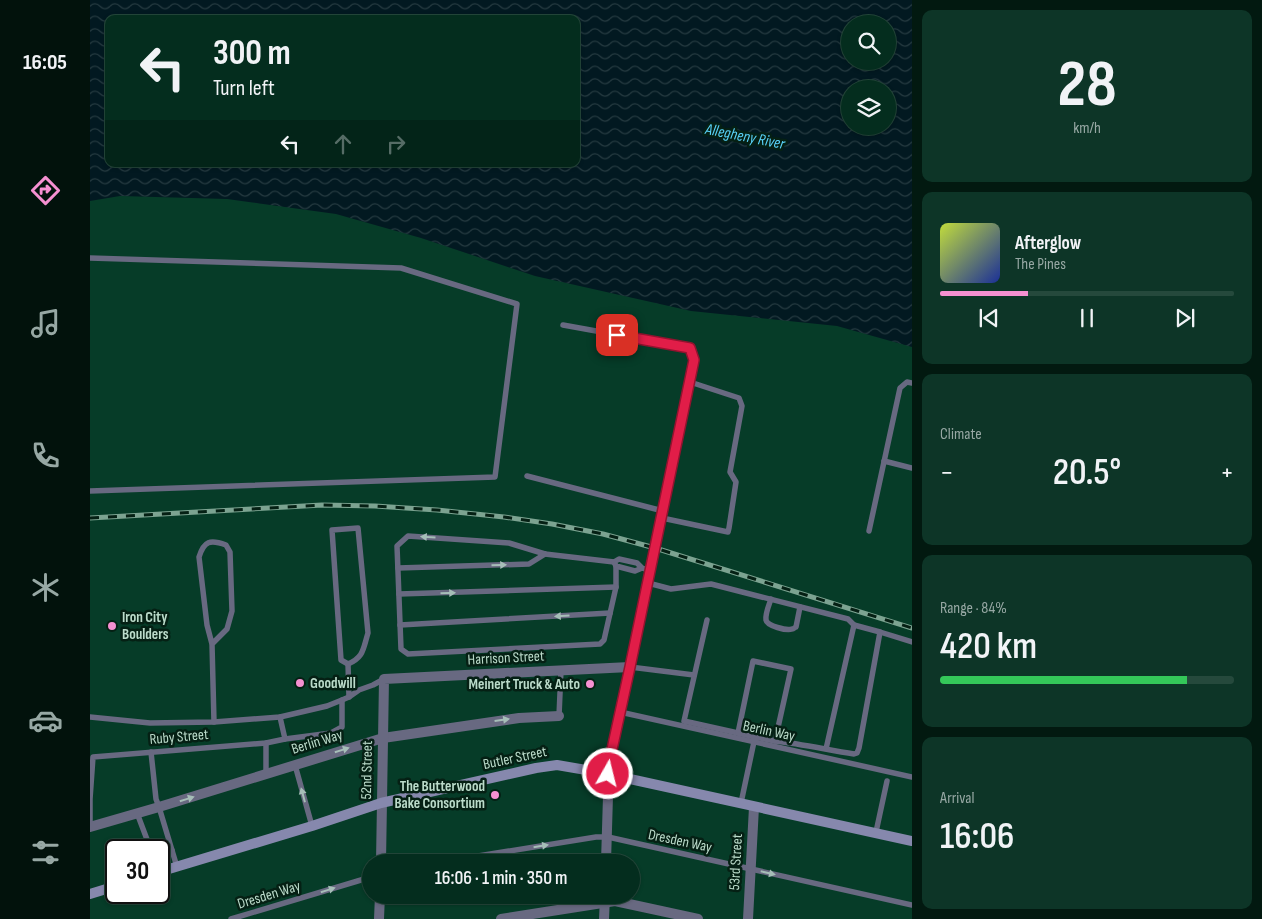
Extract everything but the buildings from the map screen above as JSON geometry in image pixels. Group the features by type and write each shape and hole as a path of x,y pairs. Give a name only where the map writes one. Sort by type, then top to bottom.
{"main road":[{"name":"Butler Street","path":"170,869 382,803 536,768 558,765 608,774 912,841"},
{"path":"90,894 105,889"}],"street":[{"path":"607,854 609,763 648,584 646,570 662,514 694,360"},
{"name":"Harrison Street","path":"384,679 630,667"},
{"name":"52nd Street","path":"381,854 384,679"},
{"name":"Berlin Way","path":"90,827 383,738 519,718 559,716"},
{"name":"53rd Street","path":"748,919 754,806"},
{"path":"379,919 380,904"},
{"path":"501,919 575,904"},
{"path":"604,904 604,919"},
{"path":"629,904 698,919"}],"lane":[{"path":"90,258 401,268 517,304 495,477 90,491"},
{"path":"563,325 690,348 694,360"},
{"path":"527,476 662,514 674,521 728,532 736,482 730,472 742,406 739,398 690,382"},
{"path":"869,531 900,388 907,382 912,383"},
{"path":"884,461 912,468"},
{"path":"358,528 368,633 358,660 348,664 341,660 332,530 358,528"},
{"path":"615,564 545,554 509,543 408,536 397,546 401,649 408,654 600,644 604,640 616,587 615,564 618,559 637,563 646,570"},
{"path":"212,644 227,629 232,612 230,552 226,544 218,541 209,542 202,547 199,557 207,625 212,644 214,722"},
{"path":"398,568 529,564 545,554"},
{"path":"648,584 671,589 712,584 848,619 854,626 912,642"},
{"path":"399,594 616,587"},
{"path":"771,599 766,619 769,625 793,629 796,626 800,607"},
{"path":"400,625 610,613"},
{"path":"707,620 684,721 738,733 754,740 791,742 854,754 857,753 859,748 880,632"},
{"path":"826,749 854,626"},
{"path":"738,733 753,661 791,669 775,741"},
{"path":"348,664 349,697"},
{"path":"630,667 694,675"},
{"path":"559,716 561,670"},
{"path":"90,717 150,723 214,722 280,717 327,706 384,679"},
{"name":"Ruby Street","path":"90,827 90,799 94,757 266,743 331,733 342,727 342,700"},
{"name":"Berlin Way","path":"620,712 754,740 912,777"},
{"path":"280,717 284,739"},
{"path":"741,803 754,740"},
{"path":"266,743 266,774"},
{"path":"151,752 156,800 177,867"},
{"path":"295,765 312,826"},
{"path":"876,832 887,781"},
{"path":"137,813 147,839"},
{"name":"Dresden Way","path":"491,854 596,837 608,837 912,905"},
{"name":"Dresden Way","path":"231,919 362,880"}],"water":[{"name":"Allegheny River","path":"90,0 912,0 912,347 837,326 691,311 535,276 421,238 336,214 227,199 120,196 90,201"}],"railway":[{"path":"90,518 322,505 437,510 504,517 603,534 655,548 912,628"}],"place":[{"name":"Iron City Boulders","path":"112,626"},
{"name":"Goodwill","path":"300,683"},
{"name":"Meinert Truck & Auto","path":"590,684"},
{"name":"The Butterwood Bake Consortium","path":"495,795"}],"route":[{"path":"608,774 694,360 690,348 617,335"}]}
